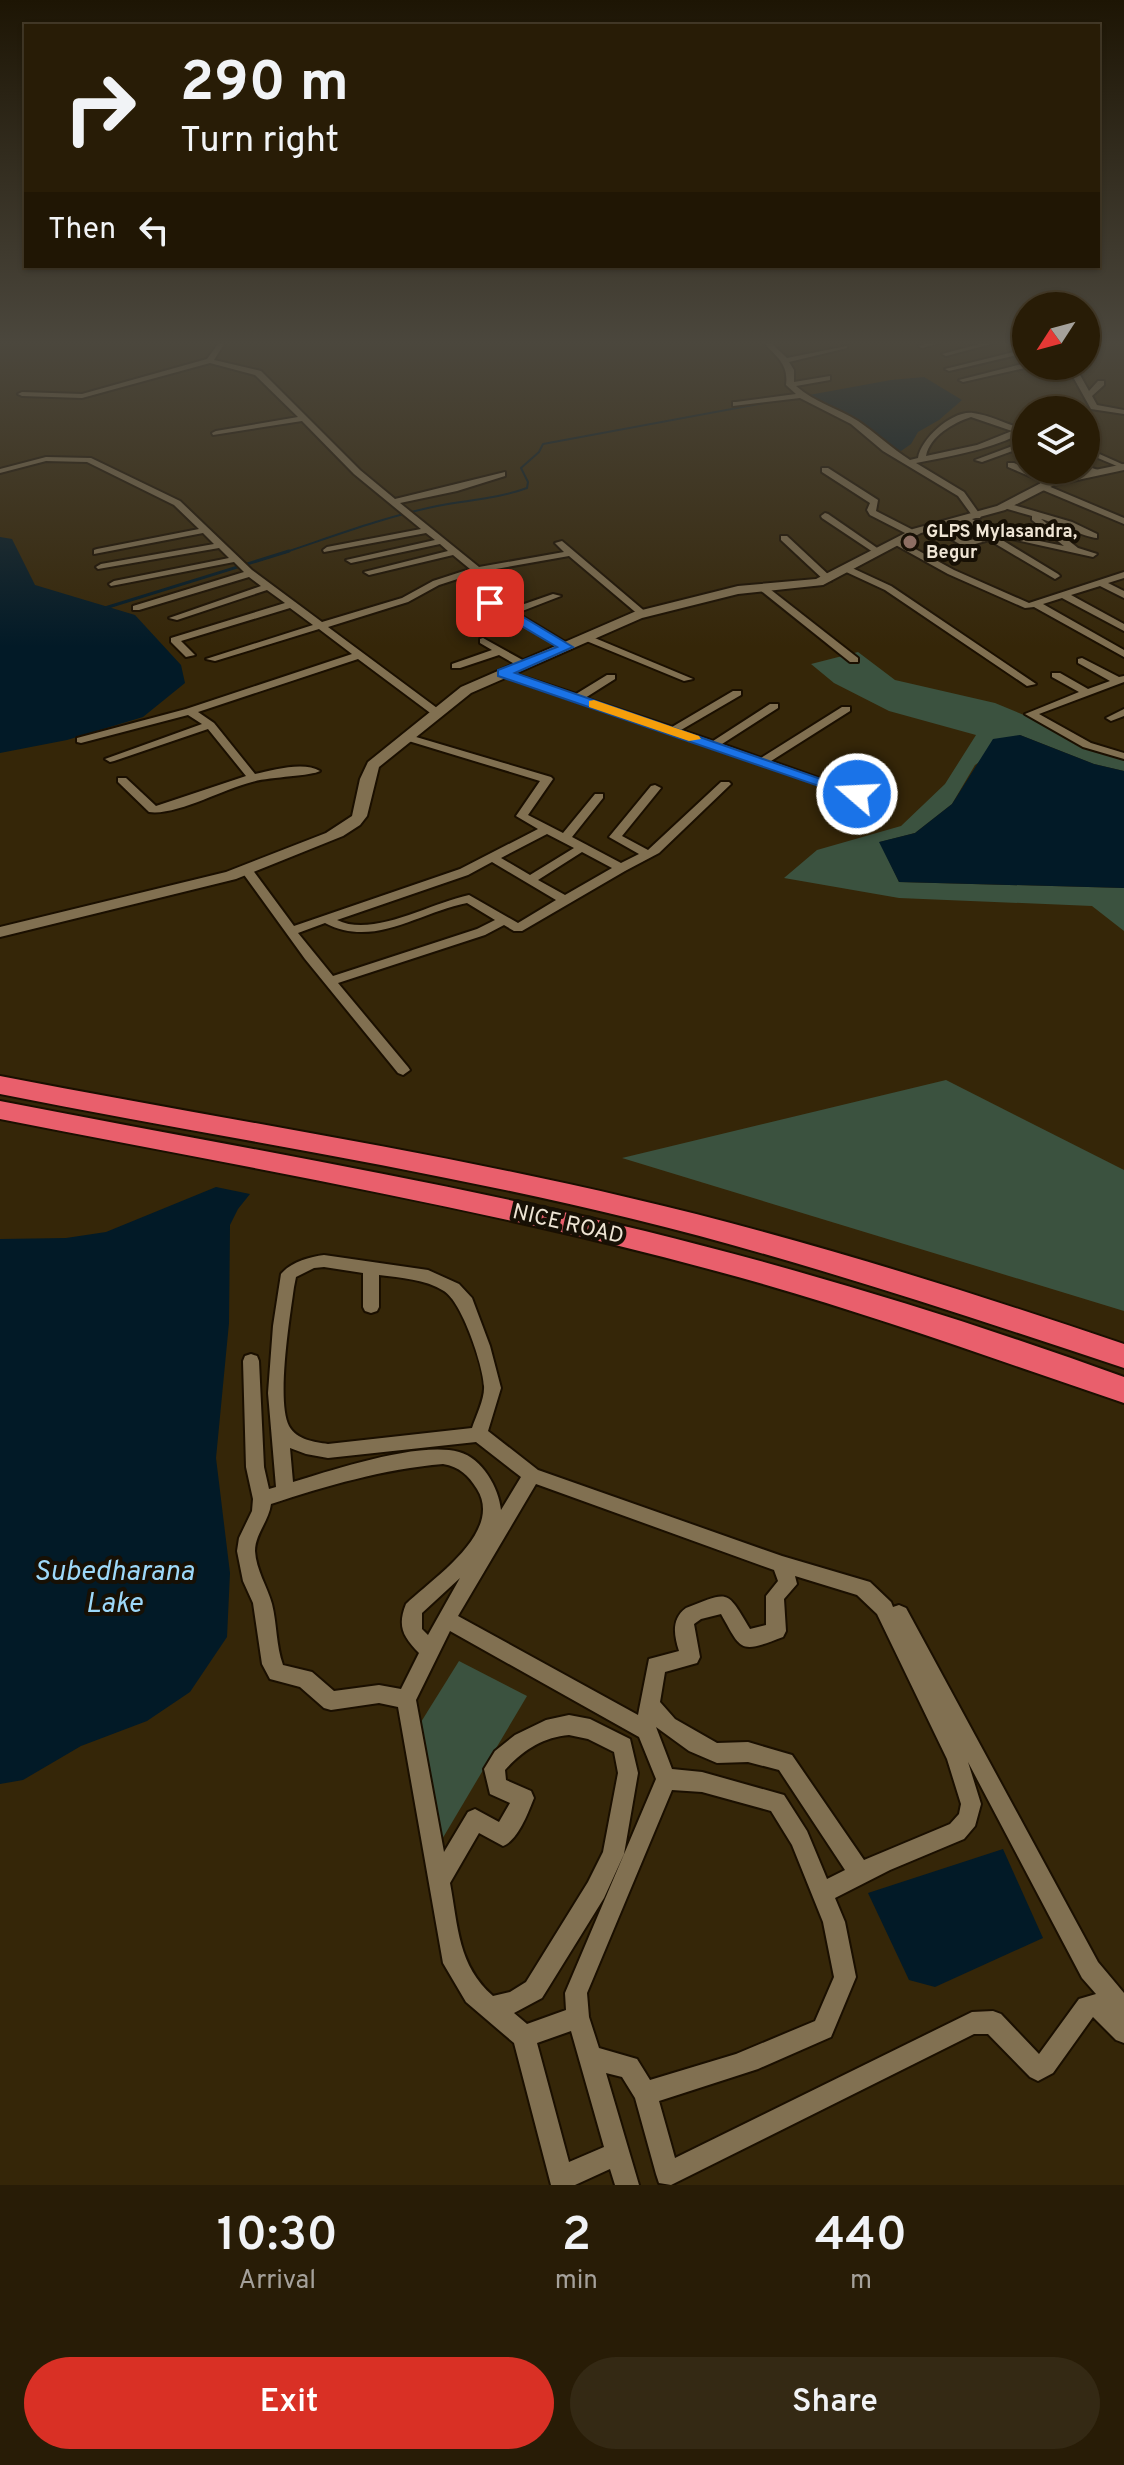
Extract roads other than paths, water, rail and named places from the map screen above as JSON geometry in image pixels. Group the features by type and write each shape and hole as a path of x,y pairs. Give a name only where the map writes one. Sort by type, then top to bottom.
{"highway":[{"name":"NICE ROAD","path":"0,1085 559,1192 714,1229 894,1280 1124,1356"},
{"name":"NICE ROAD","path":"0,1110 603,1232 808,1286 966,1334 1124,1390"}],"street":[{"path":"329,443 394,502 477,570"},
{"path":"879,443 961,494 971,518 1055,576"},
{"path":"922,459 925,443"},
{"path":"910,462 984,443"},
{"path":"972,447 991,455"},
{"path":"979,460 1012,449"},
{"path":"1100,456 1123,467"},
{"path":"0,471 46,459 88,460 177,503 244,566 437,713"},
{"path":"1100,469 1123,467"},
{"path":"825,470 875,502 871,510 873,513 912,533"},
{"path":"394,502 454,489 502,474"},
{"path":"0,932 77,911 192,889 248,872 355,822 361,813 366,775 406,737 466,690 643,614 708,595 828,579 912,533 1007,506 1046,484 1124,521"},
{"path":"1007,506 1069,524 1094,536"},
{"path":"825,516 879,552"},
{"path":"1035,516 1037,521 1074,550"},
{"path":"933,527 965,544 992,534 1093,554"},
{"path":"97,552 206,530"},
{"path":"327,550 428,530"},
{"path":"784,538 828,579"},
{"path":"351,560 442,541"},
{"path":"897,542 1018,604 1036,604 1124,575"},
{"path":"559,543 643,614"},
{"path":"101,567 222,545"},
{"path":"369,572 455,552"},
{"path":"211,659 405,600 436,583 477,570 571,553"},
{"path":"114,584 244,566"},
{"path":"136,608 244,566"},
{"path":"847,569 888,588 1055,704"},
{"path":"1101,583 1124,595"},
{"path":"174,618 269,586"},
{"path":"763,588 854,660"},
{"path":"1064,595 1124,628"},
{"path":"510,612 556,596"},
{"path":"477,603 496,604 567,647"},
{"path":"190,655 174,640 292,604"},
{"path":"1036,604 1124,654"},
{"path":"587,638 688,679"},
{"path":"483,641 524,665"},
{"path":"456,666 500,651"},
{"path":"81,740 190,711 360,655"},
{"path":"1082,661 1121,680"},
{"path":"503,673 883,803"},
{"path":"1056,675 1087,693"},
{"path":"577,698 611,677"},
{"path":"1121,680 1033,712 1031,716 1067,736 1118,754 1124,747"},
{"path":"673,731 737,693"},
{"path":"714,745 774,706"},
{"path":"762,762 846,709"},
{"path":"190,711 210,725 251,776"},
{"path":"1111,718 1124,712"},
{"path":"110,759 210,725"},
{"path":"406,737 547,779 522,816 621,868"},
{"path":"122,780 153,810 169,807 251,776 291,770 314,771"},
{"path":"326,919 338,928 361,930 469,899 518,928 649,855 725,784"},
{"path":"649,855 615,837 655,788"},
{"path":"565,838 599,796"},
{"path":"291,931 464,872 495,859 547,829"},
{"path":"530,880 583,847"},
{"path":"495,859 566,901"},
{"path":"248,872 291,931 403,1070"},
{"path":"332,981 481,932 505,920"},
{"path":"285,1492 277,1402 283,1306 289,1274 324,1261 428,1276 453,1288 466,1302 493,1388 479,1434"},
{"path":"371,1267 371,1307"},
{"path":"251,1361 255,1467 262,1499 261,1511 248,1538 246,1551 252,1581 262,1603 272,1664 277,1673 305,1679 331,1701 379,1694 406,1699"},
{"path":"279,1423 296,1444 311,1450 479,1434 532,1475 782,1564 863,1588 884,1608 956,1757 971,1804 968,1819 957,1832 860,1873 823,1893"},
{"path":"262,1499 354,1472 435,1457 456,1458 478,1475 490,1493 493,1513 490,1529 462,1567 434,1587 413,1610 412,1633 430,1650"},
{"path":"532,1475 446,1619 406,1699 454,1963 474,1994 524,2036 562,2182 619,2153"},
{"path":"627,2185 578,2017 576,1993 666,1779 646,1730 656,1665 690,1657 681,1628 686,1617 725,1604 745,1639 776,1631 774,1597 788,1584 782,1564"},
{"path":"899,1614 1090,1970 1124,2010"},
{"path":"446,1619 646,1730"},
{"path":"650,1705 668,1726 717,1753 748,1752 785,1762 860,1873"},
{"path":"439,1882 475,1819 503,1836 524,1798 497,1787 494,1769 515,1745 550,1726 571,1724 599,1732 623,1746 628,1773 613,1854 596,1890 534,1990 514,2002 489,2008"},
{"path":"645,2093 776,2053 823,2029 845,1977 834,1922 823,1893 800,1838 777,1802 702,1782 666,1779"},
{"path":"590,2058 629,2067 645,2093 665,2180 972,2023 993,2022 1038,2069 1045,2065 1087,2007 1098,2005 1124,2032"},
{"path":"524,2036 578,2017"}],"water":[{"path":"886,443 912,443 901,451"},
{"path":"0,537 12,539 35,585 135,615 181,665 185,683 143,717 67,740 0,753"},
{"path":"1020,735 1094,764 1124,771 1124,888 899,882 879,842 915,833 952,804 993,739"},
{"name":"Subedharana Lake","path":"216,1187 250,1194 230,1225 229,1323 216,1458 230,1573 227,1637 190,1692 147,1721 81,1746 23,1780 0,1784 0,1239 66,1238 106,1232"},
{"path":"1003,1849 1043,1938 935,1987 909,1980 868,1893"}],"waterway":[{"path":"287,552 398,516 527,488 528,482 521,468 539,452 543,444 549,443"},
{"path":"105,608 287,552"},
{"path":"283,553 287,552"}],"place":[{"name":"GLPS Mylasandra, Begur","path":"910,542"}]}
